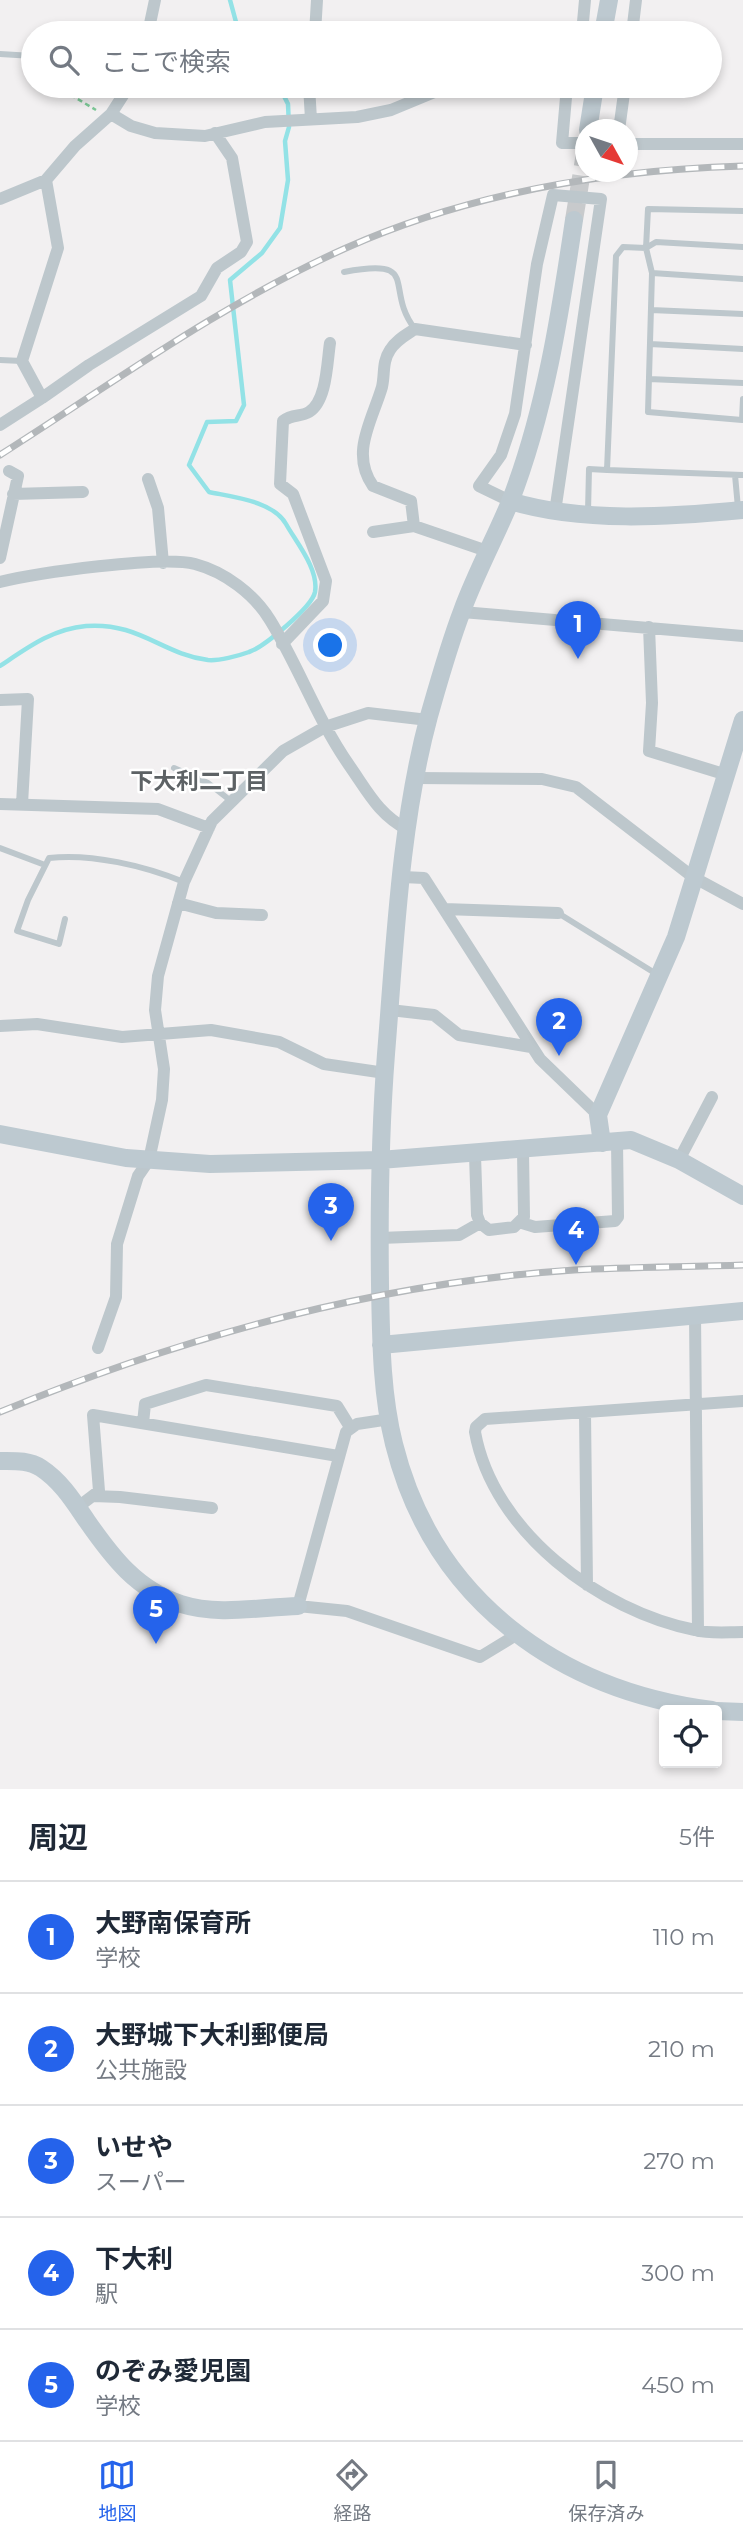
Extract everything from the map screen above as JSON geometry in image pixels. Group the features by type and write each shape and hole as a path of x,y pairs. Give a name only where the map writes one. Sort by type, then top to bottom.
{"street":[{"path":"151,21 155,0"},
{"path":"316,21 317,0"},
{"path":"583,21 585,0"},
{"path":"605,21 608,0"},
{"path":"633,21 636,0"},
{"path":"0,199 46,180 75,146 109,116 121,98"},
{"path":"310,98 311,119"},
{"path":"109,116 155,133 178,136 215,134 265,122 357,117 391,110 420,98"},
{"path":"566,98 562,143 575,143"},
{"path":"590,119 593,98"},
{"path":"620,119 623,98"},
{"path":"0,425 201,296 217,268 241,252 247,242 232,158 215,134"},
{"path":"638,144 743,144"},
{"path":"41,398 22,360 58,248 46,180"},
{"path":"555,512 601,199 553,195 537,264 515,414 501,455 479,486 510,501 555,512 588,514 741,510"},
{"path":"574,220 559,320 536,419 510,501 462,612 428,720 416,778 403,877 385,1073 380,1160 381,1345 390,1419 402,1468 422,1518 466,1586 516,1635 578,1673 621,1690 675,1705"},
{"path":"414,526 411,501 380,491 367,477 362,444 383,384 383,367 390,350 400,338 415,329 526,345"},
{"path":"282,644 323,601 326,581 293,494 280,484 283,421 290,415 309,412 321,399 330,343"},
{"path":"0,558 18,477 9,471"},
{"path":"148,479 158,508 163,563"},
{"path":"13,494 83,492"},
{"path":"373,532 414,526 487,551"},
{"path":"0,582 110,566 163,563 194,564 216,571 233,581 270,618 325,727 387,819 408,830"},
{"path":"462,612 743,636"},
{"path":"649,627 652,703 649,751 727,775"},
{"path":"0,700 28,699 23,804"},
{"path":"98,1348 116,1297 117,1244 138,1176 149,1160 162,1100 164,1069 155,1010 158,976 184,882 209,828 231,801 283,751 325,727 368,713 428,720"},
{"path":"598,1115 676,937 743,720"},
{"path":"416,778 541,779 576,787 693,877 743,904"},
{"path":"1,806 23,804 158,808 209,828"},
{"path":"403,877 424,878 531,1047 553,1074 598,1115 610,1142 618,1217 615,1222 535,1227 522,1223 514,1227 489,1230 480,1223 475,1155"},
{"path":"178,903 216,913 262,915"},
{"path":"444,909 558,913"},
{"path":"390,1010 435,1015 459,1035 531,1047"},
{"path":"0,1026 37,1024 86,1034 122,1037 211,1030 279,1042 324,1063 385,1073"},
{"path":"680,1160 712,1097"},
{"path":"0,1134 149,1160 211,1164 475,1155 631,1140 680,1160 743,1196"},
{"path":"522,1223 525,1210 523,1151"},
{"path":"380,1238 459,1235 480,1223"},
{"path":"381,1345 743,1311"},
{"path":"695,1314 698,1631"},
{"path":"143,1423 145,1404 206,1385 337,1406 350,1427"},
{"path":"743,1401 485,1419 476,1427 475,1432 493,1481 525,1531 552,1560 609,1599 669,1624 698,1631 743,1632"},
{"path":"585,1413 587,1585"},
{"path":"78,1507 99,1491 100,1467 95,1457 93,1415 338,1457"},
{"path":"350,1427 390,1419"},
{"path":"298,1606 338,1457 350,1427"},
{"path":"0,1461 23,1461 40,1467 78,1507 131,1577 181,1605 204,1609 298,1606 347,1612 480,1657 516,1635"},
{"path":"93,1496 212,1508"},
{"path":"722,1711 743,1712"}],"lane":[{"path":"0,54 21,55"},
{"path":"743,211 648,209 646,248 652,274 648,412 742,420 743,399"},
{"path":"607,470 616,256 622,247 646,248 656,242 743,247"},
{"path":"344,272 380,266 392,271 400,281 404,314 415,329"},
{"path":"652,274 743,279"},
{"path":"651,310 743,314"},
{"path":"650,344 743,349"},
{"path":"0,360 22,360"},
{"path":"649,379 743,383"},
{"path":"588,514 589,470 739,475 741,510"},
{"path":"174,768 208,783 231,801"},
{"path":"0,848 45,865"},
{"path":"65,919 59,944 17,931 49,858 87,858 166,875 184,882"},
{"path":"558,913 659,976"}],"path":[{"path":"78,98 109,116"}],"waterway":[{"path":"230,0 236,21"},
{"path":"0,666 51,635 86,626 105,626 136,633 192,657 208,660 229,658 249,652 265,643 297,616 312,599 315,592 314,574 301,547 280,516 252,501 209,492 189,465 207,422 236,421 244,405 230,280 262,253 280,228 288,180 285,141 289,127 288,104 285,98"}],"tunnel":[{"path":"574,220 580,182"}],"railway":[{"path":"0,455 169,345 256,293 346,248 394,229 491,198 540,188 641,173 743,166"},
{"path":"0,1412 139,1360 281,1318 353,1301 426,1287 574,1270 743,1265"}],"place":[{"name":"大野南保育所","path":"578,659"},
{"name":"大野城下大利郵便局","path":"559,1056"},
{"name":"いせや","path":"331,1241"},
{"name":"下大利","path":"576,1265"},
{"name":"のぞみ愛児園","path":"156,1644"}],"district":[{"name":"下大利二丁目","path":"199,781"}]}
